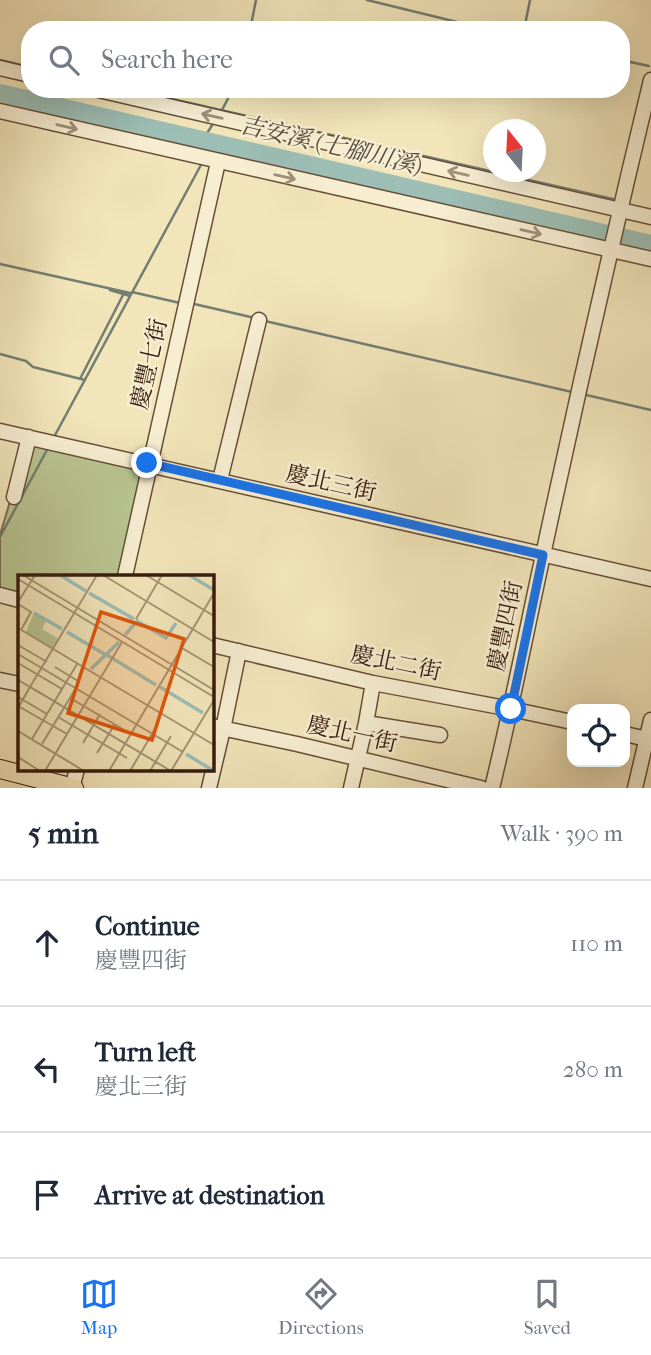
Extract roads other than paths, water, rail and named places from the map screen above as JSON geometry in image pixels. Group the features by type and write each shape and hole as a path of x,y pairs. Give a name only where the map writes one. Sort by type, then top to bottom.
{"main road":[{"path":"0,769 73,788"}],"street":[{"path":"0,68 21,73"},
{"name":"慶豐四街","path":"492,788 651,80"},
{"path":"133,98 651,217"},
{"path":"0,111 651,259"},
{"name":"慶豐七街","path":"125,575 218,162"},
{"path":"220,480 259,320"},
{"name":"慶北三街","path":"0,431 651,579"},
{"path":"15,497 29,437"},
{"path":"0,594 18,600"},
{"name":"慶北二街","path":"214,645 373,683 567,721"},
{"path":"214,754 218,727 239,651"},
{"path":"0,680 18,684"},
{"path":"351,788 373,683"},
{"path":"635,788 649,739 651,720"},
{"path":"366,723 440,735"},
{"name":"慶北一街","path":"218,727 481,788"},
{"path":"630,735 649,739"}],"waterway":[{"path":"252,21 256,0"},
{"path":"367,0 453,21"},
{"path":"526,21 530,0"},
{"path":"0,60 21,65"},
{"path":"630,62 649,66"},
{"name":"吉安溪 (七腳川溪)","path":"0,93 21,98"},
{"name":"吉安溪 (七腳川溪)","path":"22,98 651,244"},
{"path":"168,98 613,199"},
{"path":"222,110 228,98"},
{"path":"203,140 214,122"},
{"path":"41,127 55,131"},
{"name":"吉安溪 (七腳川溪)","path":"210,149 212,142"},
{"path":"54,437 202,163"},
{"path":"0,264 130,293"},
{"path":"110,290 130,296"},
{"path":"132,292 180,303"},
{"path":"80,379 123,295"},
{"path":"190,303 255,318"},
{"path":"265,321 572,392"},
{"path":"0,354 26,361 33,367 85,380"},
{"path":"582,394 651,410"},
{"path":"0,537 48,448"}]}
